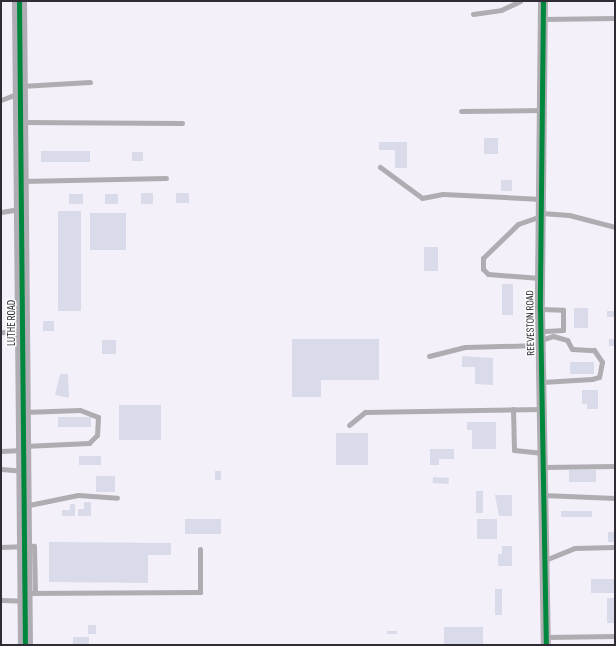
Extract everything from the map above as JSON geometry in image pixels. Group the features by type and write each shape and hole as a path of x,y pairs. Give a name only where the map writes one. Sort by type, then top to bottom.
{"street":[{"name":"LUTHE ROAD","path":"19,1 24,547 28,596 25,645"},
{"name":"REEVESTON ROAD","path":"543,1 540,309 546,641"}],"lane":[{"path":"474,14 501,10 520,1"},
{"path":"543,19 615,18"},
{"path":"1,100 20,90 90,82"},
{"path":"461,111 542,110"},
{"path":"20,122 182,123"},
{"path":"380,167 422,198 443,194 541,199"},
{"path":"21,181 166,178"},
{"path":"1,212 21,209"},
{"path":"540,278 488,274 483,269 483,258 518,224 541,215 569,215 615,227"},
{"path":"540,309 563,310 563,330 541,339"},
{"path":"1,332 22,333"},
{"path":"428,356 465,347 541,339 553,336 567,340 572,349 594,350 602,362 599,377 592,379 542,382"},
{"path":"513,409 514,450 543,453"},
{"path":"349,425 365,412 542,409"},
{"path":"1,451 89,442 97,435 98,417 80,410 22,412"},
{"path":"543,467 615,466"},
{"path":"1,470 23,471"},
{"path":"24,506 78,495 117,498"},
{"path":"543,495 615,498"},
{"path":"1,547 24,547"},
{"path":"545,560 574,548 615,547"},
{"path":"1,600 28,596 200,592 200,549"},
{"path":"546,641 615,636"}],"building":[{"path":"484,138 498,138 498,154 484,154"},
{"path":"379,142 407,142 407,168 395,168 395,150 379,150"},
{"path":"41,151 90,151 90,162 41,162"},
{"path":"132,152 143,152 143,161 132,161"},
{"path":"501,180 512,180 512,191 501,191"},
{"path":"141,193 153,193 153,204 141,204"},
{"path":"176,193 189,193 189,203 176,203"},
{"path":"69,194 83,194 83,204 69,204"},
{"path":"105,194 118,194 118,204 105,204"},
{"path":"58,211 81,211 81,311 58,311"},
{"path":"90,213 126,213 126,250 90,250"},
{"path":"424,247 438,247 438,271 424,271"},
{"path":"502,284 513,284 513,315 502,315"},
{"path":"574,308 588,308 588,328 574,328"},
{"path":"607,311 615,311 615,317 607,317"},
{"path":"43,321 54,321 54,331 43,331"},
{"path":"292,339 379,339 379,380 321,380 321,397 292,397"},
{"path":"609,339 615,339 615,346 609,346"},
{"path":"102,340 116,340 116,354 102,354"},
{"path":"462,356 493,358 493,385 475,384 475,367 462,367"},
{"path":"570,362 594,362 594,374 570,374"},
{"path":"60,374 68,374 69,398 55,395"},
{"path":"582,390 598,390 598,409 587,409 587,404 582,404"},
{"path":"119,405 161,405 161,440 119,440"},
{"path":"58,417 91,417 91,427 58,427"},
{"path":"467,422 496,422 496,449 472,449 472,430 467,430"},
{"path":"336,433 368,433 368,465 336,465"},
{"path":"430,449 454,449 454,459 439,459 439,465 430,465"},
{"path":"79,456 101,456 101,465 79,465"},
{"path":"569,470 596,470 596,482 569,482"},
{"path":"215,471 221,471 221,480 215,480"},
{"path":"96,476 115,476 115,492 96,492"},
{"path":"433,477 449,478 449,484 433,483"},
{"path":"476,491 483,491 483,513 476,513"},
{"path":"495,495 512,495 512,516 499,516"},
{"path":"84,502 91,502 91,516 78,516 78,509 84,509"},
{"path":"70,504 75,504 75,516 62,516 62,510 70,510"},
{"path":"561,511 592,511 592,517 561,517"},
{"path":"185,519 221,519 221,534 185,534"},
{"path":"477,519 497,519 497,539 477,539"},
{"path":"608,532 615,532 615,542 608,542"},
{"path":"49,542 171,543 171,555 148,555 148,583 49,582"},
{"path":"502,546 512,546 512,566 498,566 498,554 502,554"},
{"path":"591,579 615,579 615,593 591,593"},
{"path":"495,589 502,589 502,615 495,615"},
{"path":"607,598 615,598 615,623 607,623"},
{"path":"88,625 96,625 96,634 88,634"},
{"path":"444,627 483,627 483,645 444,645"},
{"path":"387,631 397,631 397,634 387,634"},
{"path":"73,637 89,637 89,645 73,645"}],"cycle path":[{"path":"19,1 25,645"},
{"path":"543,1 540,309 546,645"}]}
